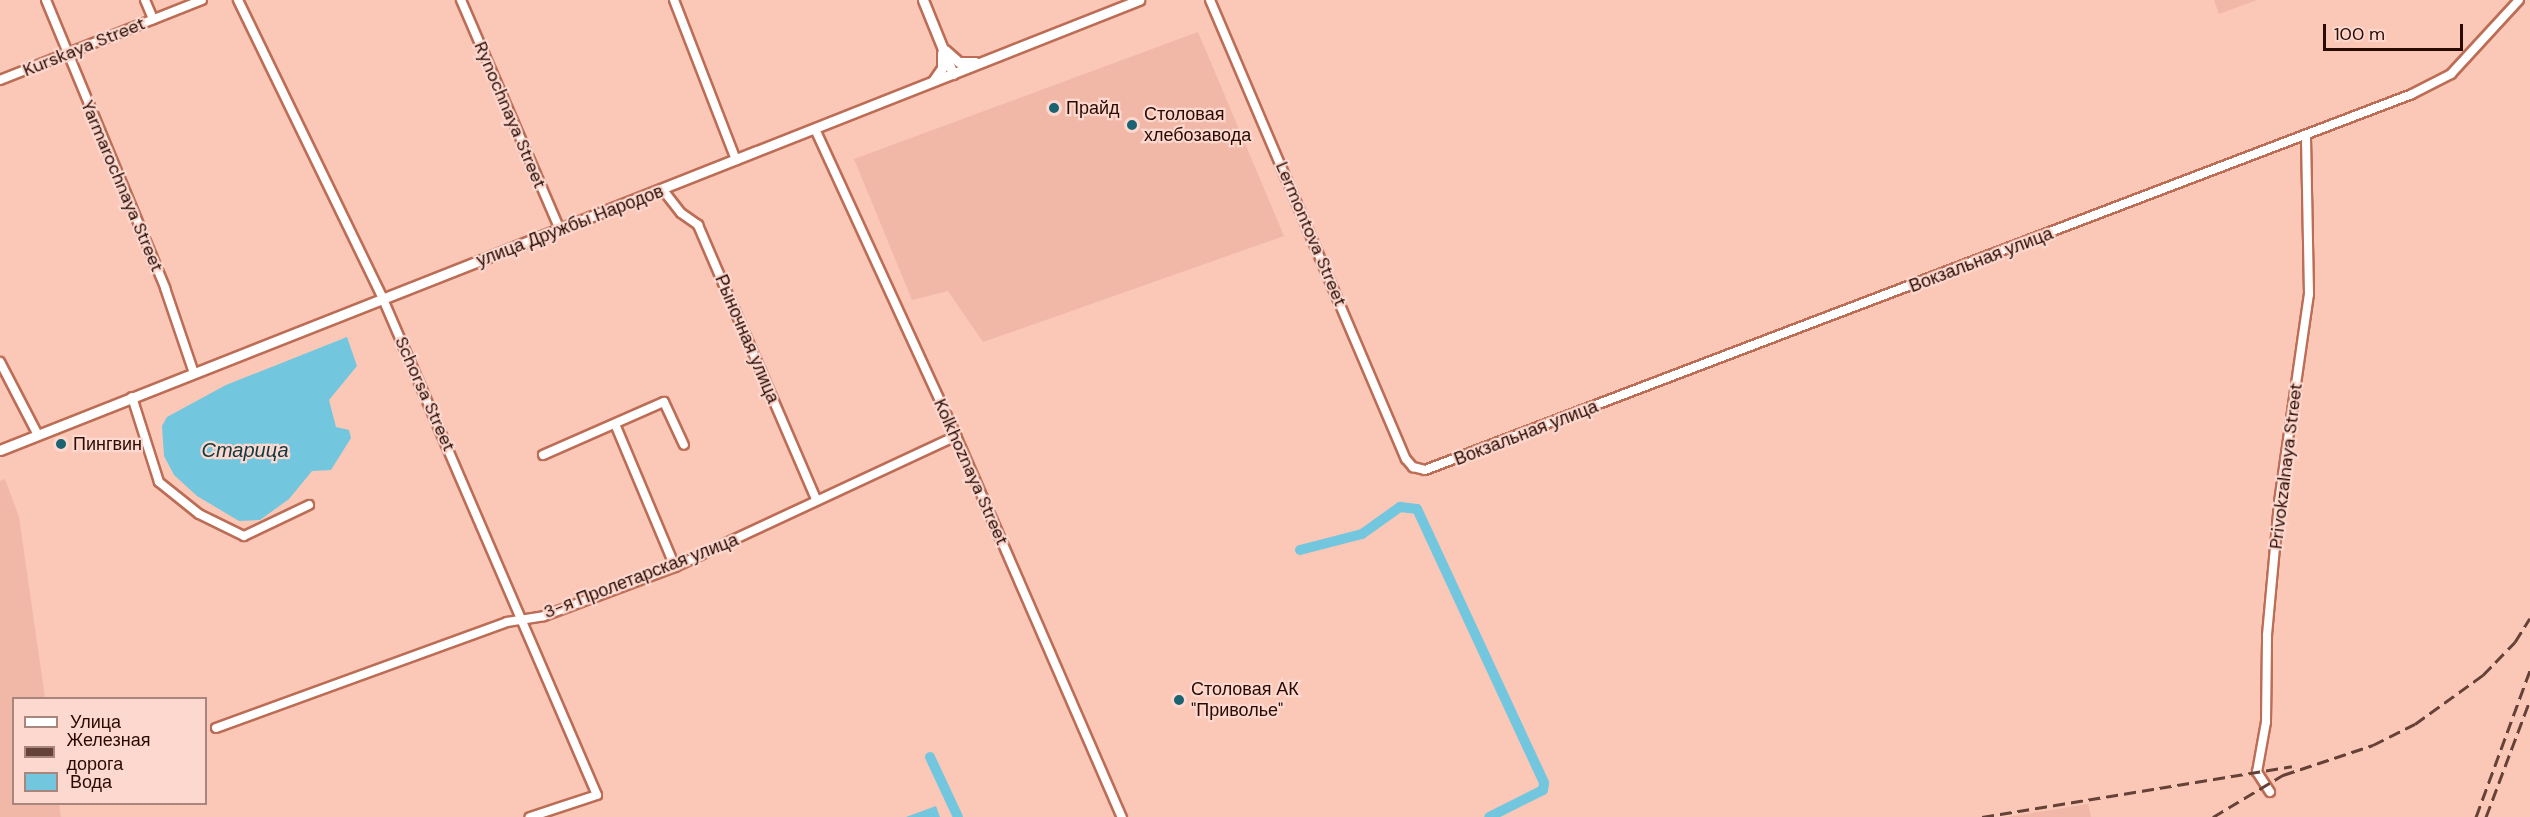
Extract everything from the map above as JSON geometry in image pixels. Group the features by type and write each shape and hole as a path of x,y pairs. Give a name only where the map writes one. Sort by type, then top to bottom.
{"street":[{"name":"Yarmarochnaya Street","path":"46,0 66,54 165,288 194,373"},
{"path":"145,0 153,19"},
{"name":"Kurskaya Street","path":"0,80 202,0"},
{"name":"Schorsa Street","path":"238,0 383,299 524,618 597,795 531,817"},
{"name":"Rynochnaya Street","path":"461,0 560,230"},
{"path":"674,0 736,160"},
{"path":"923,0 953,74"},
{"name":"улица Дружбы Народов","path":"0,450 663,190 1139,0"},
{"name":"Lermontova Street","path":"1209,0 1396,438 1413,467"},
{"name":"Вокзальная улица","path":"1413,467 1425,470 1456,459 2412,94 2451,74 2519,0"},
{"path":"942,48 959,62 983,62"},
{"path":"932,82 942,68 942,48"},
{"name":"Kolkhoznaya Street","path":"815,129 956,436 1122,817"},
{"name":"Privokzalnaya Street","path":"2270,792 2257,772 2266,722 2268,635 2279,502 2309,294 2306,135"},
{"name":"Рыночная улица","path":"663,190 681,213 698,225 816,499"},
{"path":"0,362 38,435"},
{"path":"132,398 159,482 199,514 244,536 309,505"},
{"path":"543,455 664,402 684,444"},
{"path":"615,424 675,567"},
{"name":"3-я Пролетарская улица","path":"216,728 524,618 543,616 675,567 816,499 956,436"}],"shaded area":[{"path":"2214,0 2257,0 2219,14"},
{"path":"1198,32 1284,236 983,342 948,291 912,300 854,159"},
{"path":"5,479 19,517 45,697 12,697 12,805 59,805 61,817 0,817 0,481"},
{"path":"2088,804 2091,817 2007,817"}],"water":[{"name":"Старица","path":"347,337 357,366 329,400 336,427 349,430 351,438 331,470 312,471 289,499 260,520 239,521 197,496 174,475 164,456 162,426 167,417 226,385"},
{"path":"936,806 940,817 906,817"}],"waterway":[{"path":"1300,550 1362,534 1400,507 1417,509 1544,783 1543,790 1489,817"},
{"path":"930,757 958,817"}],"railway":[{"path":"2213,817 2283,775 2373,745 2415,724 2483,675 2515,642 2530,618"},
{"path":"2476,817 2530,670"},
{"path":"2486,817 2530,700"},
{"path":"1982,817 2292,766"}],"place":[{"name":"Прайд","path":"1054,108"},
{"name":"Столовая хлебозавода","path":"1132,125"},
{"name":"Пингвин","path":"61,444"},
{"name":"Столовая АК \"Приволье\"","path":"1179,700"}]}
